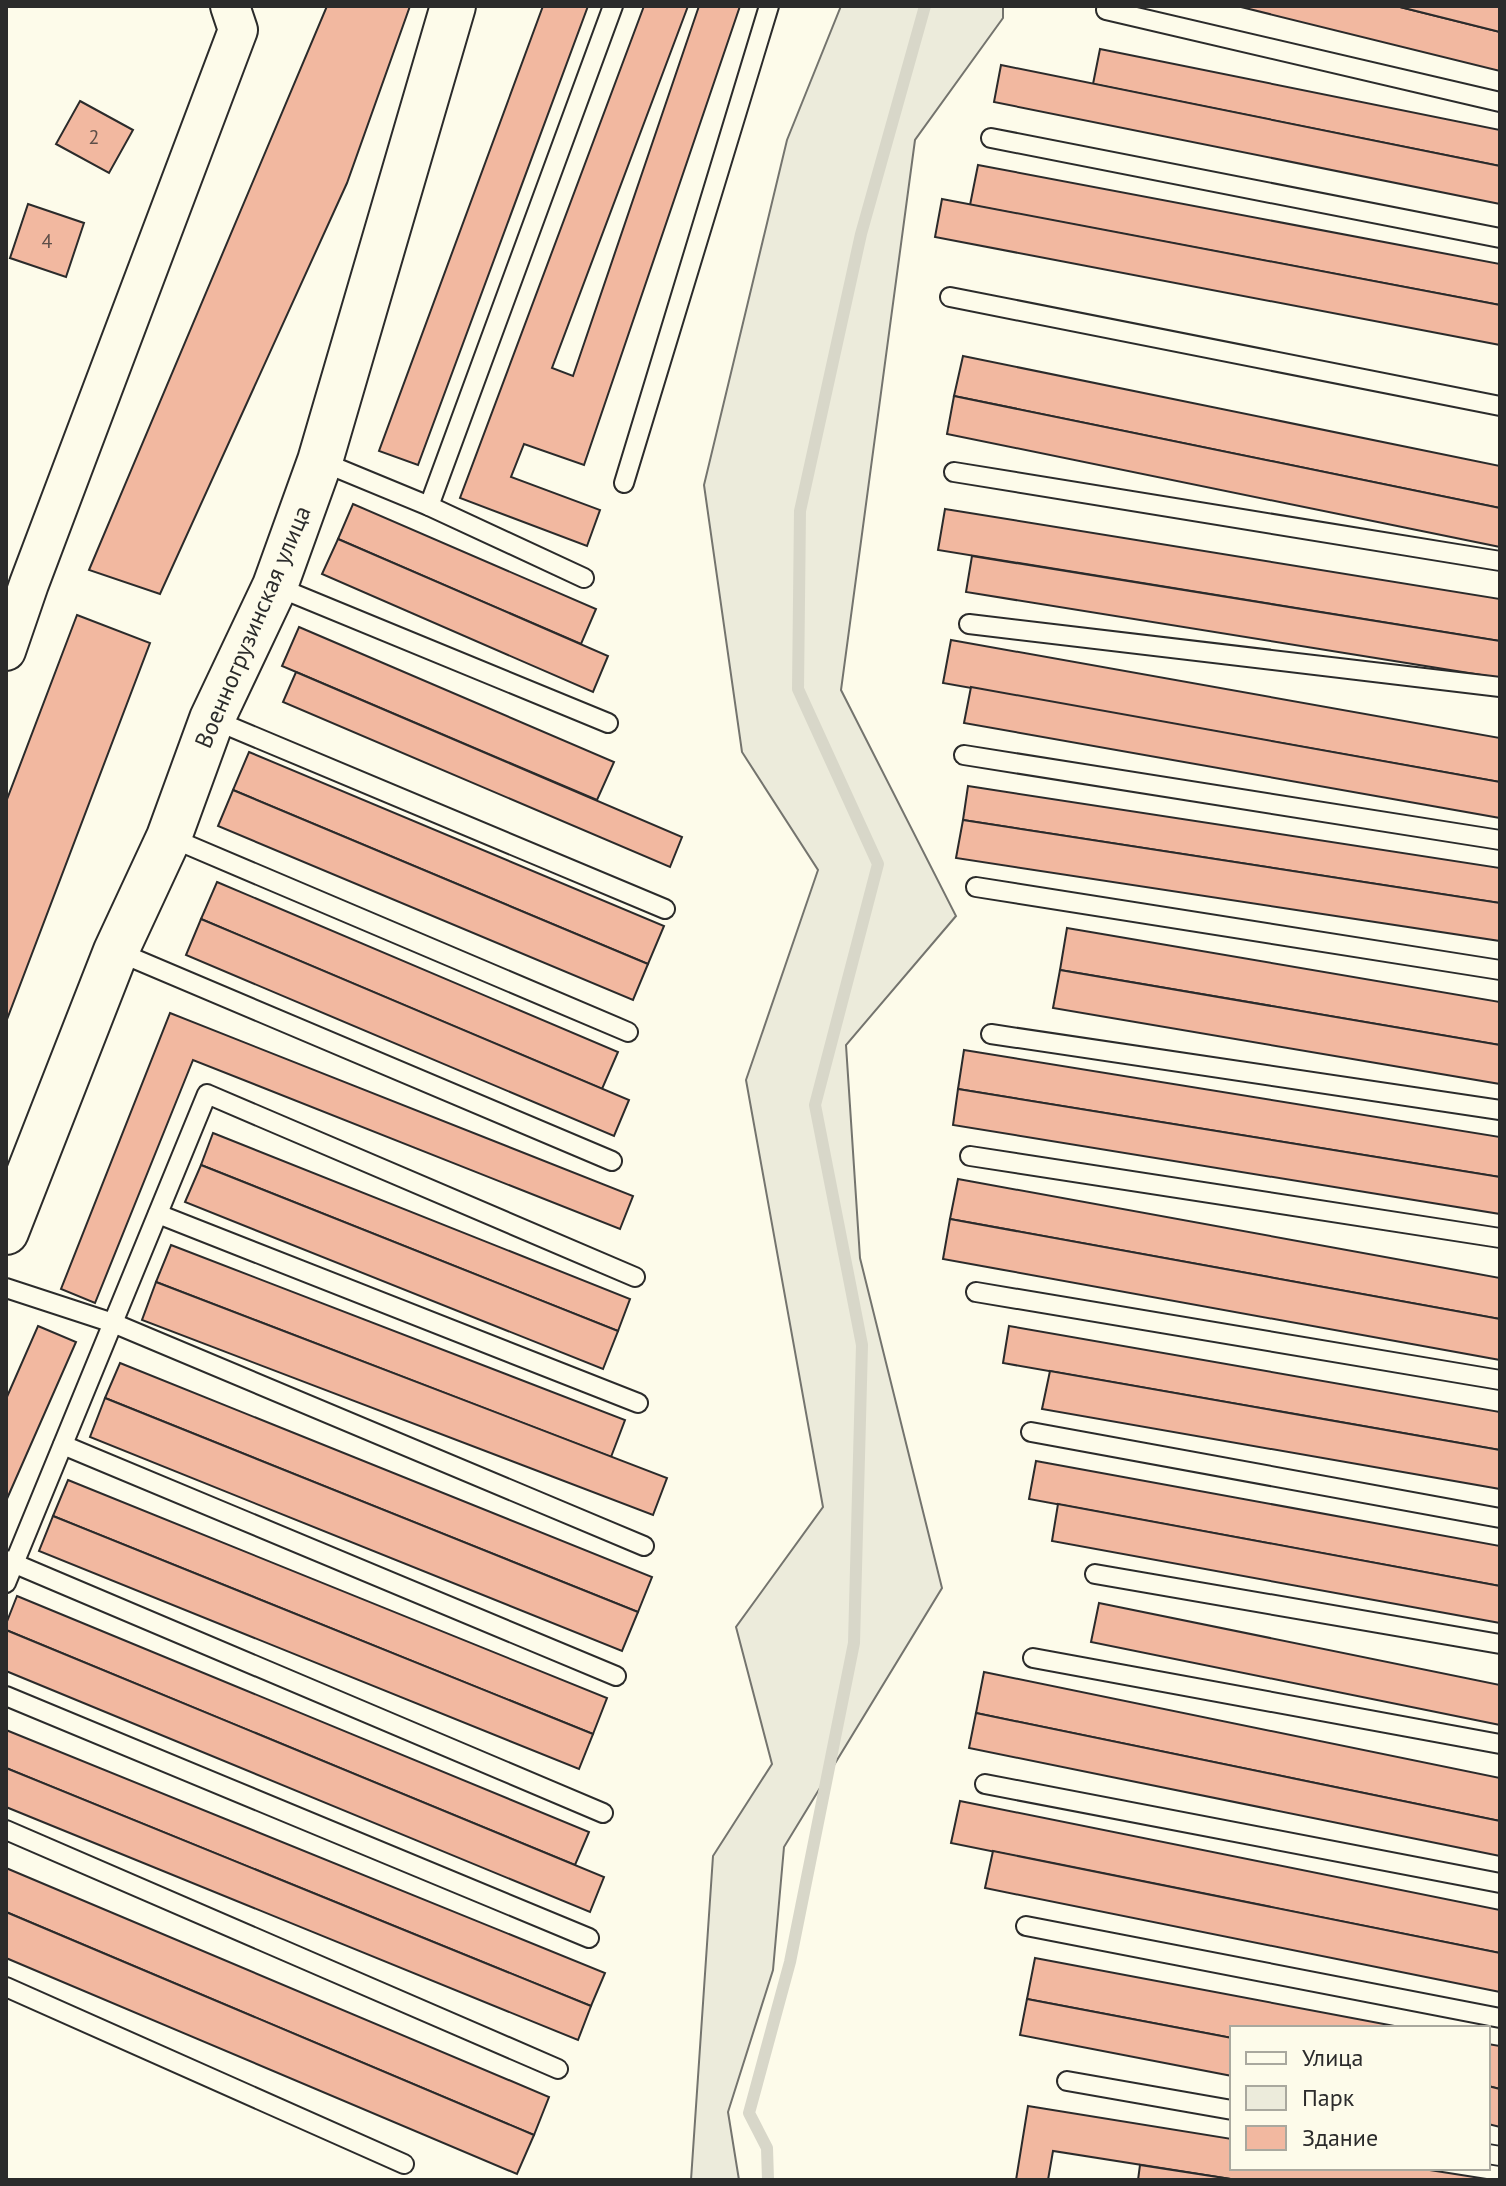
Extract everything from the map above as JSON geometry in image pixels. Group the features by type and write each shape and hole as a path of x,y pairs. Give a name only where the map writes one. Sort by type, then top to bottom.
{"street":[{"path":"6,651 17,580 238,30 230,6"},
{"name":"Военногрузинская улица","path":"6,1232 116,951 169,837 212,719 275,586 320,461 453,6"}],"lane":[{"path":"429,506 613,6"},
{"path":"624,483 769,6"},
{"path":"1106,10 1500,102"},
{"path":"991,138 1500,238"},
{"path":"950,297 1500,406"},
{"path":"320,461 429,506 584,578"},
{"path":"954,472 1500,561"},
{"path":"275,586 608,723"},
{"path":"969,624 1500,687"},
{"path":"212,719 665,909"},
{"path":"964,755 1500,840"},
{"path":"169,837 628,1032"},
{"path":"976,887 1500,970"},
{"path":"116,951 612,1161"},
{"path":"991,1034 1500,1110"},
{"path":"6,1583 10,1562 63,1445 207,1094 635,1277"},
{"path":"970,1156 1500,1238"},
{"path":"158,1214 638,1403"},
{"path":"6,1288 113,1323 644,1546"},
{"path":"976,1292 1500,1380"},
{"path":"1031,1432 1500,1518"},
{"path":"63,1445 616,1676"},
{"path":"10,1562 603,1813"},
{"path":"1095,1574 1500,1644"},
{"path":"1033,1658 1500,1744"},
{"path":"6,1696 589,1938"},
{"path":"985,1784 1500,1883"},
{"path":"6,1830 558,2069"},
{"path":"1026,1926 1500,2018"},
{"path":"6,1987 404,2164"},
{"path":"1067,2081 1230,2110"}],"green space":[{"path":"841,6 1003,6 1003,18 915,140 841,690 956,916 846,1045 860,1258 942,1588 784,1847 773,1970 728,2112 739,2180 691,2180 713,1856 772,1764 736,1627 823,1507 746,1080 818,870 742,752 704,485 787,140"}],"building":[{"path":"327,6 410,6 347,183 160,594 89,570"},
{"path":"543,6 588,6 418,465 379,451"},
{"path":"644,6 688,6 552,368 573,376 699,6 740,6 584,465 524,444 511,477 600,510 587,546 460,498"},
{"path":"1237,6 1396,6 1500,32 1500,71"},
{"path":"1396,6 1500,6 1500,32"},
{"path":"1100,49 1500,130 1500,166 1093,84"},
{"path":"1001,65 1500,166 1500,204 994,102"},
{"path":"80,101 133,130 109,173 56,144"},
{"path":"978,165 1500,264 1500,305 970,205"},
{"path":"942,199 1500,305 1500,345 935,237"},
{"path":"28,204 84,223 66,277 10,258"},
{"path":"963,356 1500,466 1500,508 954,396"},
{"path":"954,396 1500,508 1500,547 947,434"},
{"path":"353,504 596,609 581,644 338,539"},
{"path":"945,509 1500,599 1500,641 938,550"},
{"path":"338,539 608,656 593,692 322,574"},
{"path":"972,556 1500,641 1500,678 966,592"},
{"path":"77,615 150,643 6,1022 6,802"},
{"path":"299,627 614,762 597,800 282,666"},
{"path":"951,640 1500,738 1500,782 943,683"},
{"path":"296,672 682,837 670,867 283,702"},
{"path":"971,687 1500,782 1500,818 964,723"},
{"path":"249,752 664,926 648,964 233,790"},
{"path":"968,786 1500,868 1500,903 963,820"},
{"path":"233,790 648,964 633,1000 218,826"},
{"path":"963,820 1500,903 1500,941 956,858"},
{"path":"217,882 618,1052 602,1089 201,919"},
{"path":"201,919 629,1100 614,1136 186,955"},
{"path":"1067,928 1500,1002 1500,1045 1060,970"},
{"path":"1060,970 1500,1045 1500,1084 1053,1008"},
{"path":"170,1013 633,1196 620,1229 193,1060 95,1303 61,1289"},
{"path":"964,1050 1500,1137 1500,1177 958,1089"},
{"path":"958,1089 1500,1177 1500,1214 953,1125"},
{"path":"213,1133 630,1299 618,1331 201,1165"},
{"path":"201,1165 618,1331 603,1369 185,1202"},
{"path":"958,1179 1500,1278 1500,1319 950,1219"},
{"path":"950,1219 1500,1319 1500,1360 943,1259"},
{"path":"171,1245 625,1420 611,1457 156,1282"},
{"path":"156,1282 667,1478 653,1515 142,1320"},
{"path":"38,1326 76,1342 6,1501 6,1399"},
{"path":"1009,1326 1500,1412 1500,1450 1003,1363"},
{"path":"120,1363 652,1577 638,1612 105,1398"},
{"path":"1050,1371 1500,1450 1500,1489 1042,1409"},
{"path":"105,1398 638,1612 622,1651 90,1437"},
{"path":"1036,1461 1500,1546 1500,1586 1029,1499"},
{"path":"68,1480 607,1698 593,1734 53,1516"},
{"path":"1058,1504 1500,1586 1500,1623 1052,1541"},
{"path":"53,1516 593,1734 579,1769 39,1551"},
{"path":"17,1596 589,1832 575,1865 6,1630"},
{"path":"1099,1603 1500,1685 1500,1725 1091,1642"},
{"path":"6,1630 604,1877 590,1912 6,1671"},
{"path":"984,1672 1500,1778 1500,1821 976,1713"},
{"path":"976,1713 1500,1821 1500,1856 969,1748"},
{"path":"6,1730 605,1973 591,2006 6,1768"},
{"path":"6,1768 591,2006 578,2040 6,1807"},
{"path":"960,1801 1500,1910 1500,1953 951,1843"},
{"path":"993,1851 1500,1953 1500,1992 985,1888"},
{"path":"6,1868 549,2097 534,2135 6,1912"},
{"path":"6,1912 534,2135 517,2174 6,1958"},
{"path":"1035,1958 1394,2026 1230,2026 1230,2038 1027,1999"},
{"path":"1027,1999 1230,2038 1230,2076 1020,2035"},
{"path":"1490,2044 1500,2046 1500,2089 1490,2086"},
{"path":"1490,2086 1500,2089 1500,2127 1490,2124"},
{"path":"1028,2106 1230,2139 1230,2170 1430,2170 1493,2180 1237,2180 1053,2151 1048,2180 1016,2180"},
{"path":"1140,2165 1237,2180 1138,2180"}],"waterway":[{"path":"768,2180 767,2148 749,2113 790,1962 854,1643 862,1345 815,1105 878,864 798,689 800,511 861,234 925,6"}]}
